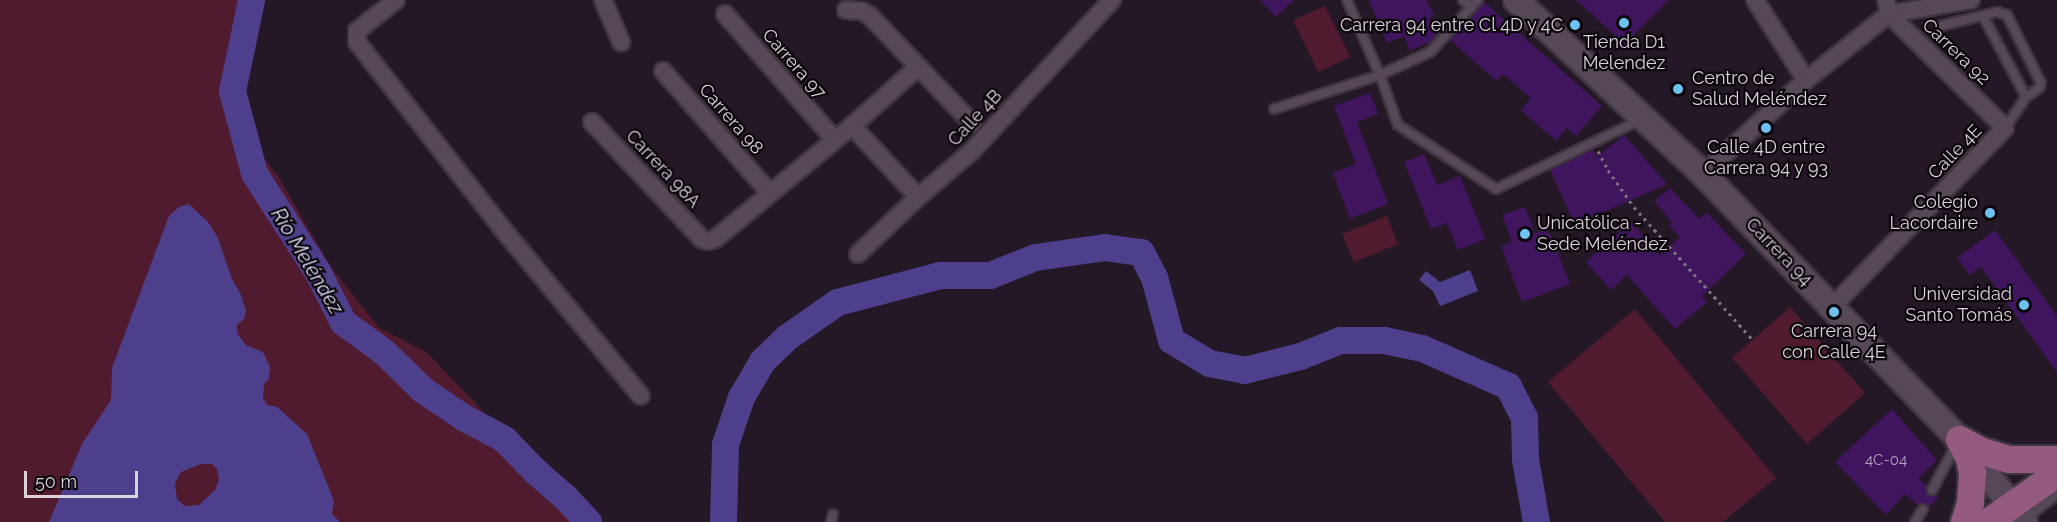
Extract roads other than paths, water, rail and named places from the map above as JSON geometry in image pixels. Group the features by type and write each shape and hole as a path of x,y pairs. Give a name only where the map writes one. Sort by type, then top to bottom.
{"main road":[{"path":"1959,439 1982,451 2008,459 2057,459"},
{"path":"1959,439 1969,458 1972,473 1970,503 1964,522"},
{"path":"1987,522 2017,519 2057,473"}],"street":[{"path":"396,0 357,31 357,42 472,190 641,396"},
{"path":"603,0 621,42"},
{"name":"Calle 4B","path":"858,254 918,197 972,151 1112,0"},
{"name":"Carrera 94","path":"1516,0 1645,117 1832,307 1959,439 2017,519"},
{"path":"1755,0 1806,80"},
{"path":"1703,174 1888,7 1971,0"},
{"name":"Carrera 92","path":"1888,7 2005,128"},
{"name":"Calle 4B","path":"846,10 862,11 870,16 972,123"},
{"name":"Carrera 97","path":"725,14 834,139"},
{"path":"769,192 852,126 918,67"},
{"name":"Carrera 98","path":"663,71 769,192"},
{"name":"Carrera 98A","path":"592,122 702,239 708,241 714,239 769,192"},
{"path":"852,126 918,197"},
{"name":"Calle 4E","path":"1832,307 2005,128"}],"lane":[{"path":"1347,0 1380,75 1398,125 1496,189 1645,117"},
{"path":"1463,0 1471,7"},
{"path":"1274,109 1380,75 1430,52 1478,0"},
{"path":"1940,26 2003,12 2013,26 2040,78 2039,88 2026,97 2005,128"},
{"path":"1983,16 2026,97"},
{"path":"1932,490 1959,439"},
{"path":"2017,519 2057,495"},
{"path":"1916,522 1923,508"}],"waterway":[{"name":"Río Meléndez","path":"251,0 232,91 254,173 317,271 343,322 384,352 423,390 463,417 504,439 588,522"},
{"name":"Río Meléndez","path":"723,522 725,444 741,397 762,361 787,337 837,302 940,275 990,275 1035,257 1104,247 1141,252 1154,277 1171,340 1209,363 1244,370 1300,356 1340,340 1384,340 1422,348 1508,386 1524,418 1525,459 1536,522"}],"place":[{"name":"Tienda D1 Melendez","path":"1624,23"},
{"name":"Carrera 94 entre Cl 4D y 4C","path":"1575,25"},
{"name":"Centro de Salud Meléndez","path":"1678,89"},
{"name":"Calle 4D entre Carrera 94 y 93","path":"1766,128"},
{"name":"Colegio Lacordaire","path":"1990,213"},
{"name":"Unicatólica - Sede Meléndez","path":"1525,234"},
{"name":"Universidad Santo Tomás","path":"2024,305"},
{"name":"Carrera 94 con Calle 4E","path":"1834,312"}]}
